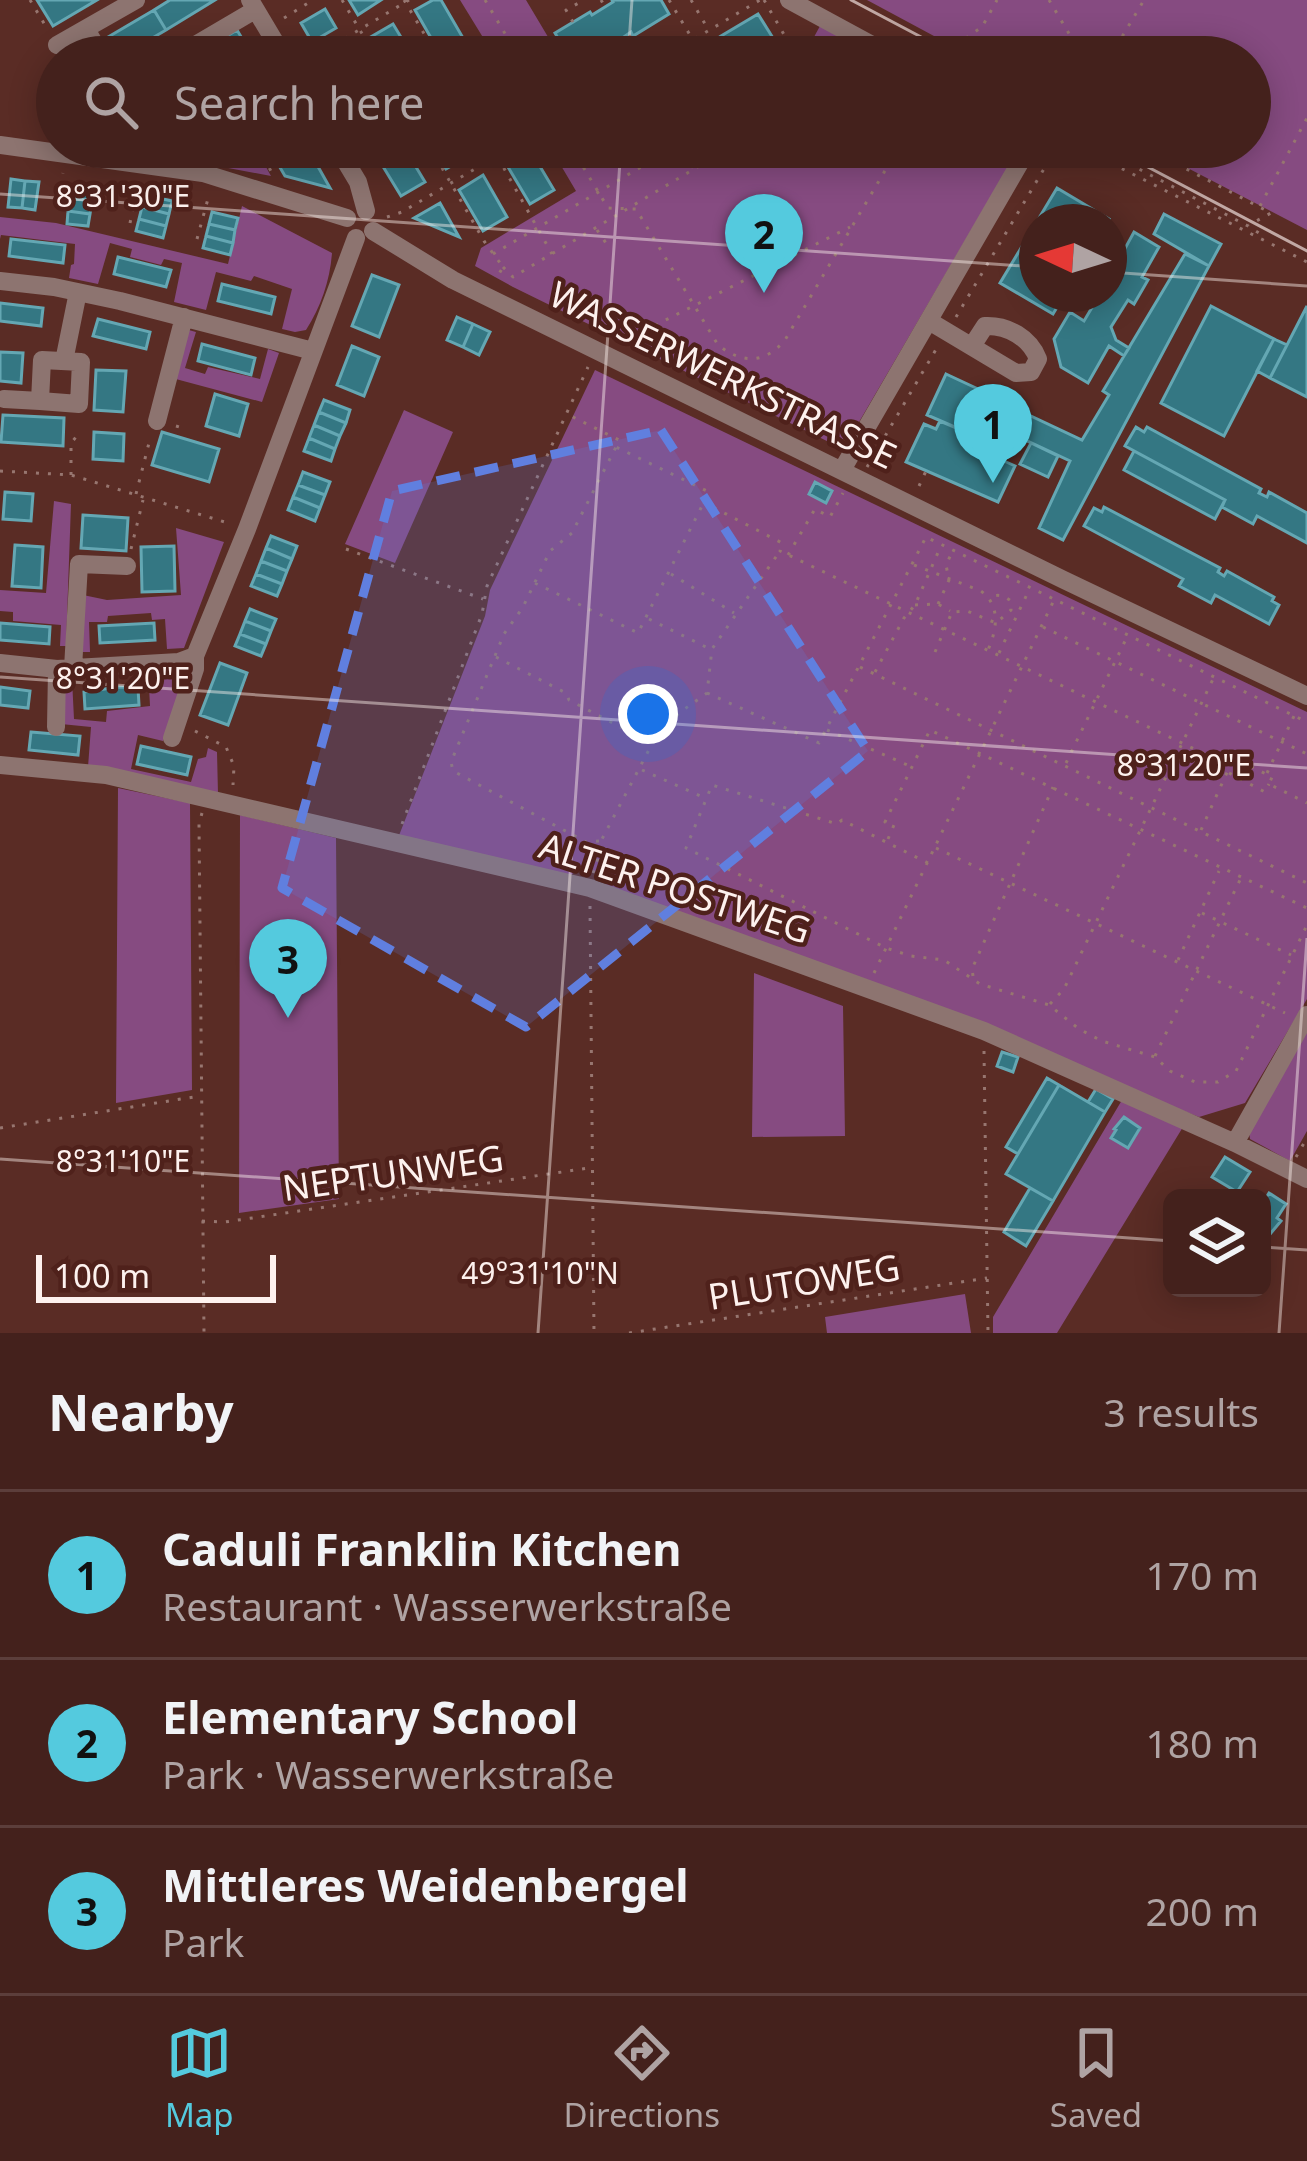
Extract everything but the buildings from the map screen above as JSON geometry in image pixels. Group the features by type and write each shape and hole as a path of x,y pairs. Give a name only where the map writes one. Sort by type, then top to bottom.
{"street":[{"path":"73,36 136,0"},
{"path":"789,0 855,36"},
{"path":"206,36 253,5 272,36"},
{"path":"86,29 90,36"},
{"path":"0,145 36,149"},
{"path":"171,168 285,197 347,218 346,226 367,226"},
{"path":"175,730 195,656 367,226 358,182 350,168"},
{"path":"851,474 938,327 1018,168"},
{"name":"WASSERWERKSTRASSE","path":"367,226 453,280 1307,696"},
{"path":"0,281 78,292 313,352"},
{"path":"64,361 78,292"},
{"path":"157,421 184,317"},
{"path":"938,327 972,346"},
{"path":"4,399 79,404 81,362 42,360 40,401"},
{"path":"56,728 79,564 127,566"},
{"path":"0,663 65,669 179,662 195,656"},
{"name":"ALTER POSTWEG","path":"0,765 106,775 590,888 984,1031 1235,1142 1307,1179"},
{"path":"1235,1142 1305,1019"}],"path":[{"path":"30,0 52,36"},
{"path":"267,28 314,0"},
{"path":"342,0 364,36"},
{"path":"485,0 506,36"},
{"path":"573,22 566,10 584,0"},
{"path":"601,0 605,7"},
{"path":"669,0 691,36"},
{"path":"691,0 710,36"},
{"path":"700,36 762,0 785,36"},
{"path":"969,36 982,27 997,0"},
{"path":"1049,0 1071,36"},
{"path":"1123,36 1144,0"},
{"path":"350,36 406,1 426,36"},
{"path":"734,16 739,25"},
{"path":"1259,207 1307,118"},
{"path":"58,209 65,168"},
{"path":"130,223 143,168"},
{"path":"269,168 285,197"},
{"path":"442,168 502,267 513,277 697,168"},
{"path":"367,226 402,212 476,168"},
{"path":"504,168 552,254"},
{"path":"584,168 608,208 636,209 718,345 731,356 747,360 767,356 785,340 887,168"},
{"path":"494,254 641,168"},
{"path":"788,555 814,509 830,517 938,327 1043,168"},
{"path":"1120,168 1307,262"},
{"path":"1137,168 1248,226 1259,233 1257,238"},
{"path":"1184,168 1270,213 1248,226"},
{"path":"197,239 214,176"},
{"path":"395,842 482,614 487,586 599,350 619,333 630,338 852,226"},
{"path":"596,228 608,246"},
{"path":"488,296 502,267"},
{"path":"566,413 619,440 572,533 550,551 494,656 452,762 453,771 586,842 601,841"},
{"path":"136,496 157,421"},
{"path":"71,475 71,443 76,437"},
{"path":"534,583 638,633 709,491 616,447"},
{"path":"0,472 71,475 247,529"},
{"path":"920,486 926,472"},
{"path":"127,566 143,498"},
{"path":"594,1333 590,888 601,841 652,744 679,713 706,693 712,650 782,543 703,502"},
{"path":"706,693 818,743 926,537 1307,722"},
{"path":"874,674 915,605 942,545"},
{"path":"346,550 484,599"},
{"path":"938,604 949,580 946,565 953,550"},
{"path":"780,551 1182,743 1228,769 1265,792 1272,777 1234,758 1228,769 1200,832"},
{"path":"912,564 989,597 996,634 988,650"},
{"path":"668,573 736,614"},
{"path":"868,988 1064,580"},
{"path":"998,655 1030,588"},
{"path":"989,597 998,594 1011,601 1011,610 996,623"},
{"path":"915,605 967,610 996,623"},
{"path":"935,652 952,612"},
{"path":"646,617 712,650"},
{"path":"1041,626 1307,754"},
{"path":"1065,765 1127,635"},
{"path":"494,656 652,744"},
{"path":"858,666 1307,883"},
{"path":"1048,1005 1064,988 1214,677"},
{"path":"1266,774 1294,716"},
{"path":"175,730 226,747 233,766 233,804"},
{"path":"825,730 911,767"},
{"path":"886,842 894,825 885,822 930,730 1307,908"},
{"path":"639,769 706,799"},
{"path":"1269,784 1307,802"},
{"path":"928,862 842,820 837,824 712,785 686,848 886,948 944,960 999,991 1048,1005 1091,1035 1154,1057 1170,1071 1195,1082 1218,1082 1236,1071 1307,925"},
{"path":"973,978 972,969 1053,787"},
{"path":"204,1333 199,824 205,797"},
{"path":"935,847 1305,1019"},
{"path":"1177,962 1221,868"},
{"path":"1154,1057 1241,877"},
{"path":"1200,913 1292,956"},
{"path":"984,1031 988,1333"},
{"path":"0,1128 200,1096"},
{"name":"NEPTUNWEG","path":"202,1221 225,1222 591,1168"},
{"name":"PLUTOWEG","path":"629,1333 987,1278"}],"highlighted area":[{"path":"661,430 868,751 526,1027 282,888 392,491"}],"shaded area":[{"path":"460,0 526,0 547,36 482,36"},
{"path":"867,0 1307,0 1307,230 1187,168 1271,168 1271,36 934,36"},
{"path":"820,26 838,36 815,36"},
{"path":"228,168 267,168 271,176"},
{"path":"562,168 1007,168 852,434 833,444 475,266 481,248 576,191"},
{"path":"242,206 332,253 324,293 306,330 282,329 292,289 254,276 251,281 216,272 206,310 174,302 182,263 164,259 161,265 130,257 132,249 110,243 98,284 69,278 75,244 1,235 0,239 0,217 56,223 228,264"},
{"path":"185,329 196,332 185,368 205,374 208,367 260,379 268,349 279,353 262,402 172,378"},
{"path":"595,370 1307,712 1307,999 1245,1103 1199,1117 606,886 607,875 577,867 571,876 398,838 485,616 490,590"},
{"path":"404,410 453,432 395,563 345,544"},
{"path":"54,501 71,504 66,646 60,646 61,625 13,621 13,612 0,611 0,590 46,593"},
{"path":"176,528 224,542 184,648 167,649 165,619 152,620 151,613 89,622 90,652 80,652 83,595 107,600 181,595"},
{"path":"187,673 163,741 138,735 131,769 191,782 198,759 206,757 208,748 217,752 218,794 88,767 91,727 61,724 62,679 72,679 74,719 106,722 107,711 150,706 145,676"},
{"path":"118,788 190,803 192,1090 116,1103"},
{"path":"240,815 336,838 339,1199 239,1213"},
{"path":"754,973 843,1006 845,1136 752,1137"},
{"path":"1307,1032 1307,1131 1290,1161 1250,1139 1249,1131"},
{"path":"1122,1100 1183,1127 1057,1333 993,1333 993,1317"},
{"path":"965,1294 971,1333 827,1333 825,1317"}],"tram line":[{"path":"851,0 919,36"},
{"path":"1150,168 1307,251"}],"place":[{"name":"Elementary School","path":"764,293"},
{"name":"Caduli Franklin Kitchen","path":"993,483"},
{"name":"Mittleres Weidenbergel","path":"288,1018"}]}
